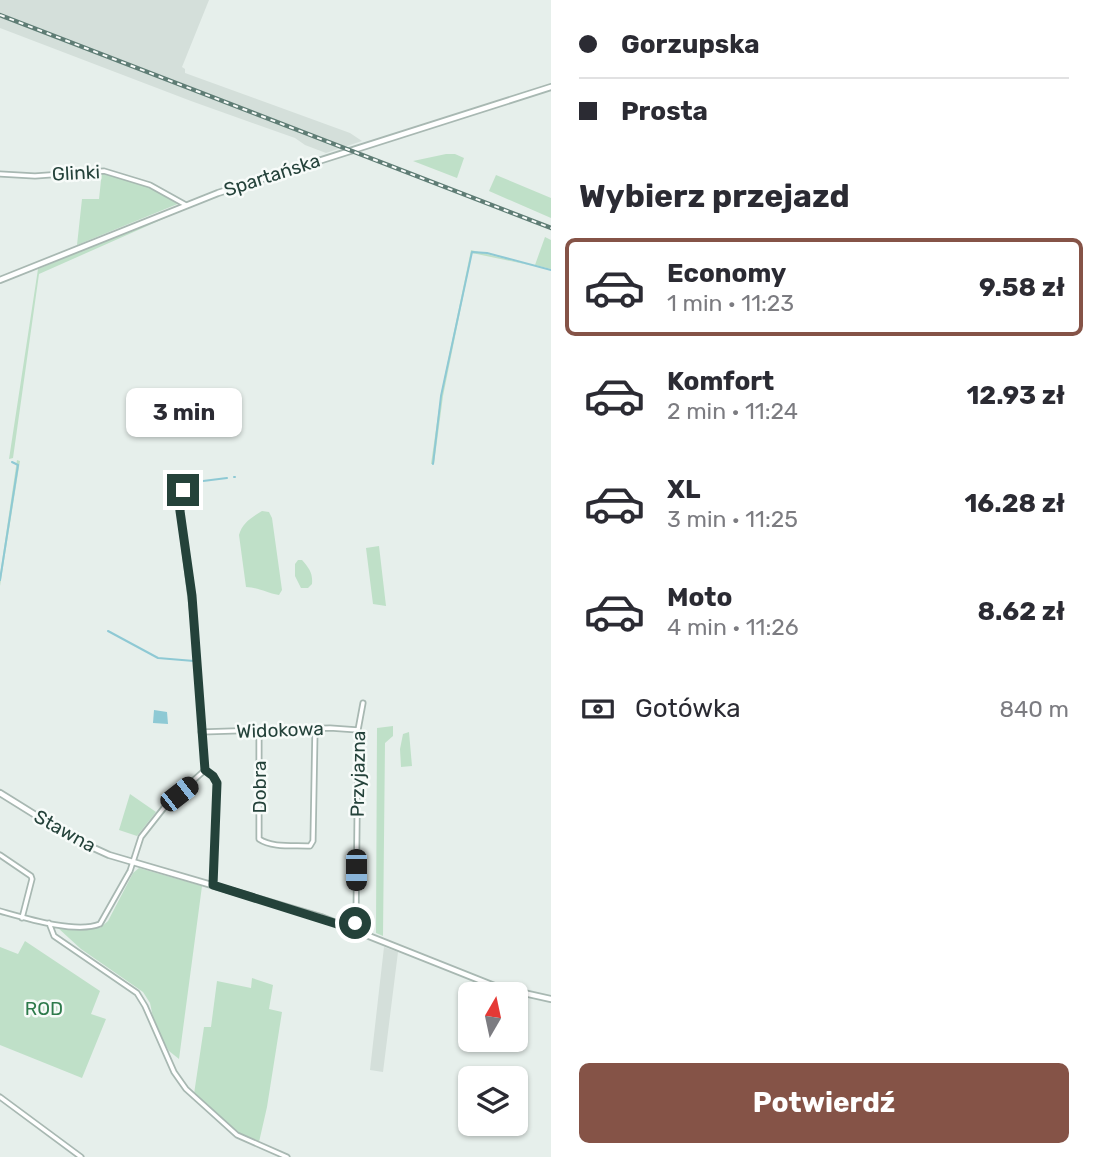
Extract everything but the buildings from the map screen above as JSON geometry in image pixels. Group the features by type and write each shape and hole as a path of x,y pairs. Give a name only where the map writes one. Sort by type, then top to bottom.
{"street":[{"name":"Spartańska","path":"0,281 186,205 292,168 551,87"},
{"name":"Glinki","path":"0,174 35,176 104,171 150,185 186,205"},
{"path":"0,911 49,923 84,927 100,924 133,862 138,842 175,797 205,770 192,596 179,500 183,490"},
{"name":"Przyjazna","path":"353,929 356,919 358,730 363,703"},
{"name":"Widokowa","path":"201,732 334,728 358,730"},
{"name":"Dobra","path":"259,730 259,839 262,842 310,846 313,841 315,730"},
{"path":"205,770 217,783 213,885"},
{"name":"Stawna","path":"0,793 80,843 133,862 353,929 497,987 551,999"},
{"path":"0,855 31,876 22,918"},
{"path":"49,923 54,936 137,993 174,1072 190,1093 237,1135 287,1157"},
{"path":"0,1097 81,1157"}],"shaded area":[{"path":"0,0 209,0 182,67 185,73 350,133 362,141 326,153 295,138 0,28"},
{"path":"384,947 398,952 383,1072 370,1070"}],"green space":[{"path":"446,154 464,158 457,178 413,161"},
{"path":"102,171 133,180 180,203 77,245 82,199 99,199"},
{"path":"496,175 551,198 551,218 489,191"},
{"path":"181,211 39,274 13,458 9,459 38,269"},
{"path":"545,237 551,240 551,269 535,265"},
{"path":"471,250 534,266 472,253 443,396 434,464 431,464 441,394"},
{"path":"17,460 20,461 0,586 0,575"},
{"path":"262,511 269,512 272,518 282,590 279,595 246,587 239,535 245,524"},
{"path":"379,546 386,606 373,604 366,548"},
{"path":"302,560 309,568 312,584 308,588 301,588 295,576 295,564"},
{"path":"393,726 393,736 385,743 383,936 376,933 377,728"},
{"path":"409,732 412,766 401,767 403,734"},
{"path":"130,794 156,812 137,836 119,830"},
{"path":"139,868 202,886 179,1059 169,1051 155,1027 150,1003 143,992 81,949 58,928 100,928 108,921 133,873"},
{"name":"ROD","path":"25,941 100,991 91,1014 106,1019 82,1078 0,1045 0,947 18,954"},
{"path":"252,978 273,985 269,1009 282,1012 259,1142 238,1133 194,1094 204,1027 211,1027 217,981 251,988"}],"water":[{"path":"154,710 167,712 168,724 153,723"}],"waterway":[{"path":"433,464 441,396 472,252 487,253 551,270"},
{"path":"0,580 18,465 12,462"},
{"path":"177,489 203,481 227,478"},
{"path":"108,631 158,658 194,661"}],"railway":[{"path":"0,15 551,228"}],"route":[{"path":"183,490 179,500 192,596 205,770 217,783 213,885 353,929 355,923"}]}
